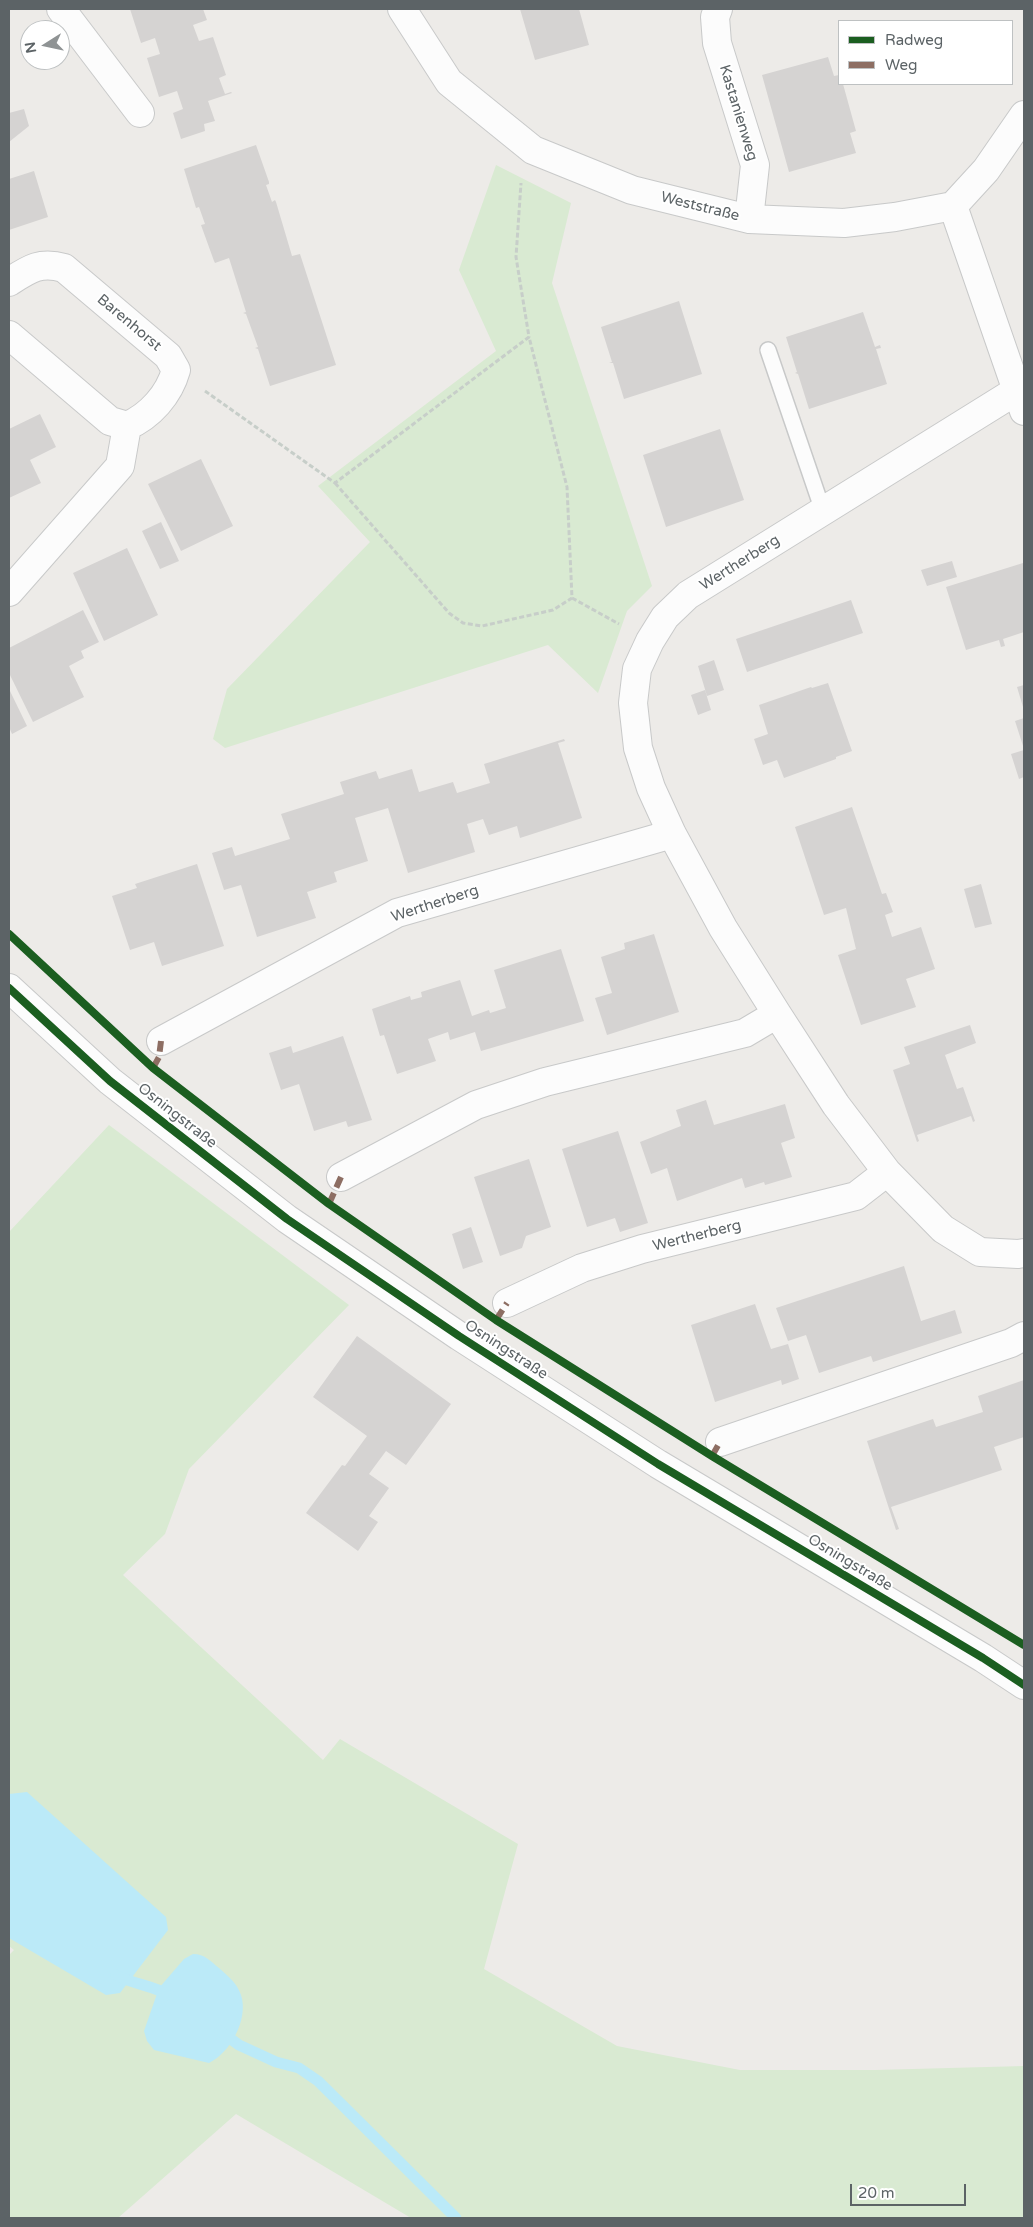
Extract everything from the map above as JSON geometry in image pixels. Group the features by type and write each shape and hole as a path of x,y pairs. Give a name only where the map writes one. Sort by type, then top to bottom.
{"street":[{"path":"61,9 140,113"},
{"name":"Weststraße","path":"402,9 449,82 533,150 632,190 749,219 844,223 895,217 953,206"},
{"name":"Kastanienweg","path":"718,9 715,17 717,43 755,165 749,219"},
{"path":"953,206 986,170 1024,115"},
{"name":"Wertherberg","path":"953,206 1020,401 823,511 688,595 665,617 650,641 637,669 633,702 638,748 651,788 672,834 723,928 836,1105 887,1172 942,1229 980,1252 1022,1259"},
{"name":"Barenhorst","path":"9,282 31,268 50,264 64,268 168,356 176,370"},
{"path":"9,335 110,421 126,426 143,419 171,387 176,370"},
{"path":"9,592 120,466 126,426"},
{"name":"Wertherberg","path":"161,1041 397,913 672,834"},
{"name":"Osningstraße","path":"9,988 110,1081 296,1225 459,1336 658,1464 983,1658 1024,1685"},
{"path":"341,1177 476,1105 546,1082 745,1033 777,1014"},
{"name":"Wertherberg","path":"506,1303 582,1268 634,1252 856,1196 887,1172"},
{"path":"720,1442 1011,1343 1024,1336"}],"lane":[{"path":"768,350 823,511"}],"path":[{"path":"533,150 520,188 516,257 530,337 567,487 572,598"},
{"path":"335,483 530,337"},
{"path":"176,370 335,483 449,613 463,623 482,626 553,610 572,598"},
{"path":"572,598 650,641"}],"green space":[{"path":"496,165 571,203 552,283 652,586 627,611 598,693 548,645 225,748 213,739 227,689 370,542 318,486 496,351 459,270"},
{"path":"109,1125 349,1305 189,1469 165,1534 123,1575 323,1760 340,1739 518,1844 484,1969 617,2046 740,2070 875,2070 1024,2066 1024,2218 411,2218 236,2114 118,2218 9,2218 9,1955 14,1950 9,1946 9,1232"}],"water":[{"path":"27,1792 166,1917 168,1930 120,1993 106,1995 9,1938 9,1794"},
{"path":"193,1954 207,1958 235,1983 243,2004 240,2024 236,2034 224,2052 209,2063 154,2050 147,2041 144,2031 159,1988 184,1959"}],"building":[{"path":"130,9 203,9 207,20 193,25 199,41 213,37 226,75 219,78 225,94 232,93 208,101 215,121 204,124 205,131 181,139 173,113 183,109 177,91 159,97 147,58 160,54 155,38 141,43"},
{"path":"520,9 579,9 589,45 535,60"},
{"path":"828,57 834,76 838,75 838,85 843,85 856,131 850,133 856,153 789,172 762,75"},
{"path":"24,109 29,126 9,142 9,113"},
{"path":"256,145 269,182 266,185 272,202 275,200 276,202 292,256 300,254 336,365 270,386 258,349 255,348 258,347 246,314 243,313 246,312 229,258 215,263 201,225 205,224 199,207 196,208 184,169"},
{"path":"34,171 48,217 9,230 9,179"},
{"path":"679,301 702,374 624,399 613,363 609,363 612,362 601,327"},
{"path":"863,312 875,347 880,345 881,348 876,349 887,384 809,409 798,374 795,373 797,372 786,337"},
{"path":"40,414 56,447 30,460 41,483 9,498 9,429"},
{"path":"720,429 744,500 666,527 643,455"},
{"path":"201,459 233,526 181,551 148,484"},
{"path":"161,522 179,561 160,569 142,531"},
{"path":"127,548 158,615 104,641 73,573"},
{"path":"952,561 957,577 927,586 921,570"},
{"path":"1023,563 1024,632 1003,639 1005,646 1001,647 999,640 966,650 946,587"},
{"path":"851,600 863,633 747,672 736,639"},
{"path":"83,610 99,642 81,651 84,658 69,666 84,697 33,722 9,673 9,648"},
{"path":"714,660 724,690 707,696 698,666"},
{"path":"828,683 852,751 836,757 836,759 784,778 777,760 763,765 754,739 768,734 759,705"},
{"path":"1024,685 1024,706 1023,707 1017,687"},
{"path":"705,690 711,710 698,715 691,695"},
{"path":"10,691 27,726 12,734 9,727"},
{"path":"1024,718 1024,749 1015,721"},
{"path":"564,739 565,741 558,743 582,818 520,838 517,826 489,835 483,819 467,824 475,852 408,873 388,808 355,818 368,861 334,872 337,882 307,892 316,918 257,937 241,885 224,890 212,853 232,847 235,856 290,839 281,814 344,794 340,782 376,771 379,779 412,769 419,792 453,782 457,793 490,783 484,764"},
{"path":"1024,750 1024,777 1019,779 1011,754"},
{"path":"852,807 882,894 886,893 893,912 885,915 892,937 921,927 935,969 906,979 916,1007 861,1025 838,955 856,949 846,908 824,915 795,827"},
{"path":"197,864 224,946 162,966 154,942 130,950 112,896 137,888 135,884"},
{"path":"981,884 992,924 975,928 964,889"},
{"path":"654,934 679,1012 607,1035 595,998 612,993 601,957 625,949 624,943"},
{"path":"561,949 584,1021 481,1051 475,1032 450,1040 448,1032 428,1039 436,1061 397,1074 384,1035 380,1036 372,1009 410,996 411,1000 422,997 421,992 460,980 472,1016 489,1010 490,1013 506,1008 494,970"},
{"path":"970,1025 976,1043 945,1055 957,1089 963,1087 975,1121 973,1122 971,1116 917,1135 919,1141 917,1142 893,1070 910,1064 904,1047"},
{"path":"343,1036 372,1120 348,1127 346,1121 314,1131 299,1084 281,1090 269,1053 291,1046 293,1053"},
{"path":"706,1100 714,1125 785,1104 795,1138 781,1143 792,1177 765,1185 764,1182 745,1188 742,1178 677,1201 667,1168 651,1174 640,1142 681,1126 676,1110"},
{"path":"618,1131 648,1223 620,1232 615,1218 587,1227 562,1149"},
{"path":"529,1159 551,1227 526,1236 522,1248 500,1256 474,1177"},
{"path":"471,1227 483,1262 463,1269 452,1234"},
{"path":"904,1266 921,1321 955,1310 962,1333 873,1362 871,1356 819,1373 806,1335 788,1341 776,1308"},
{"path":"755,1304 771,1349 788,1344 799,1379 782,1385 781,1380 715,1402 691,1325"},
{"path":"357,1336 451,1404 406,1465 386,1451 369,1474 389,1488 369,1516 378,1522 358,1551 306,1513 342,1465 345,1466 367,1436 313,1397"},
{"path":"1024,1380 1024,1437 994,1447 1002,1470 891,1507 899,1529 896,1530 867,1441 933,1419 936,1427 983,1412 978,1396"}],"waterway":[{"path":"116,1975 157,1989 170,1996"},
{"path":"220,2031 239,2045 276,2062 299,2068 318,2081 456,2218"}],"marked path":[{"path":"153,1068 159,1057 161,1041"},
{"path":"329,1204 341,1177"},
{"path":"496,1320 507,1303"},
{"path":"712,1456 720,1442"}],"cycle path":[{"path":"9,934 153,1068 329,1204 496,1320 712,1456 1024,1645"},
{"path":"9,988 110,1081 287,1219 459,1336 658,1464 983,1658 1024,1685"}]}
